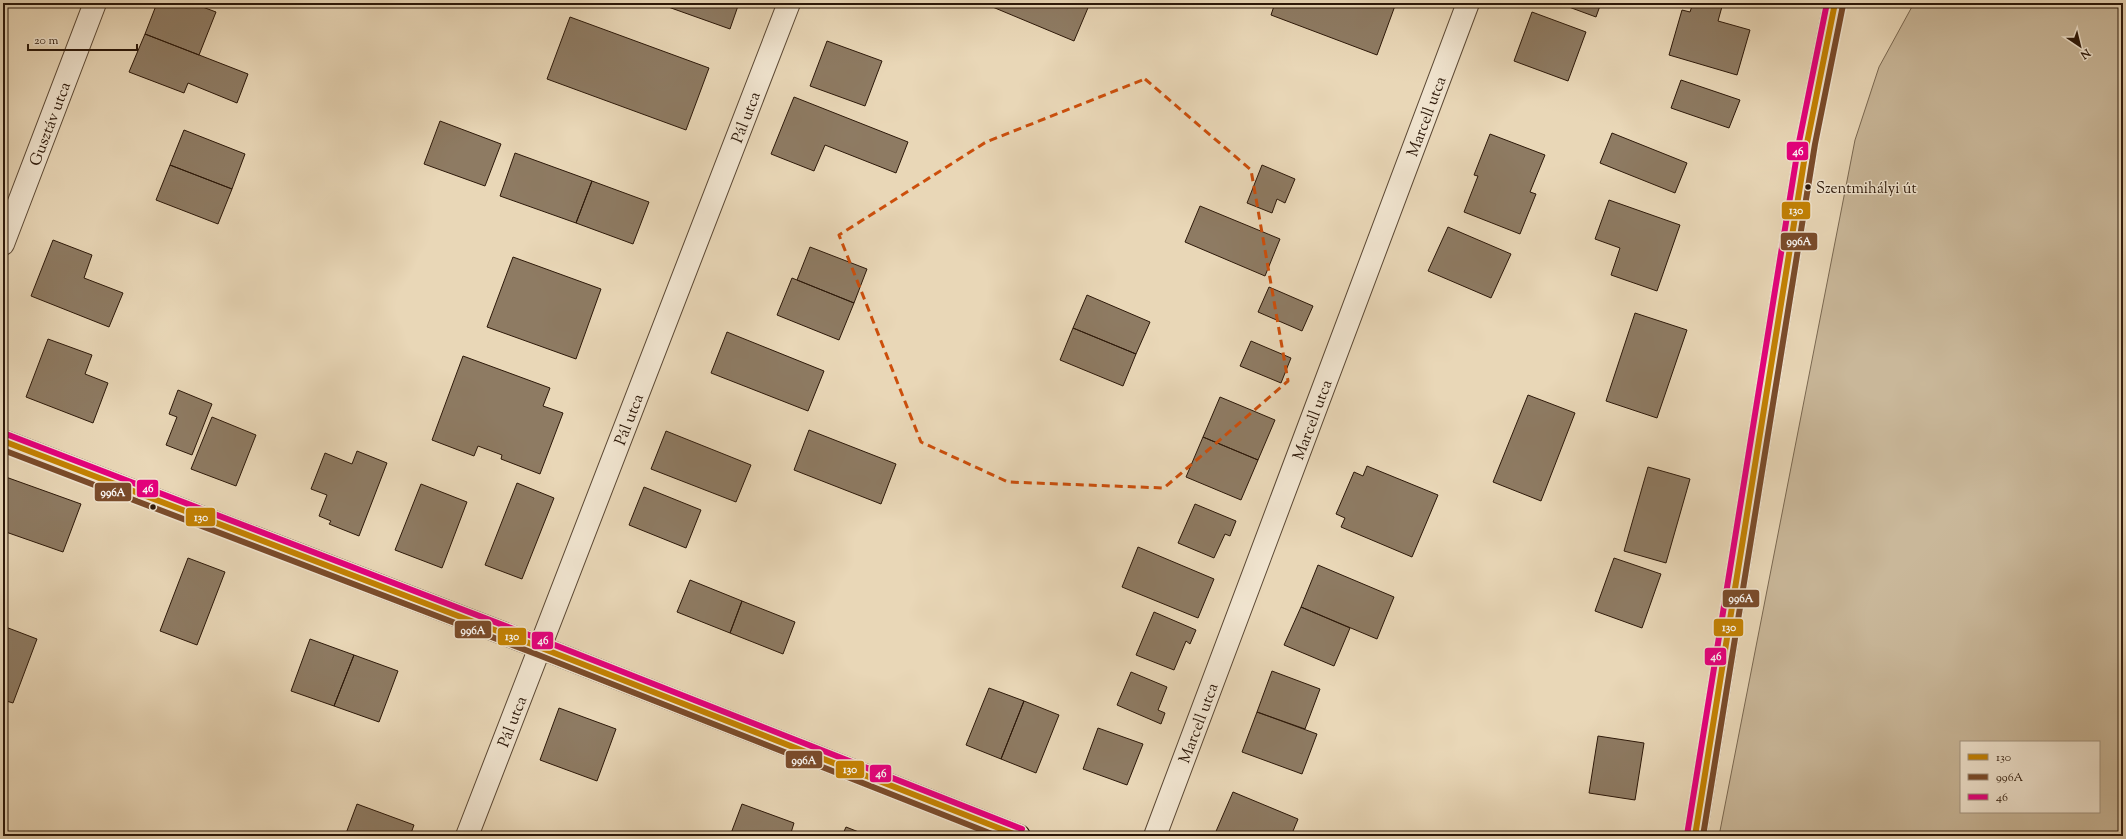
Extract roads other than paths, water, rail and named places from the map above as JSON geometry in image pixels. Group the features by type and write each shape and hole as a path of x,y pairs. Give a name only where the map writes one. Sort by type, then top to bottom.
{"street":[{"name":"Gusztáv utca","path":"3,244 95,3"},
{"name":"Pál utca","path":"467,836 789,3"},
{"name":"Marcell utca","path":"1155,836 1468,3"},
{"path":"1695,836 1806,143 1835,3"},
{"path":"3,441 539,647 1019,836"}],"place":[{"name":"Szentmihályi út","path":"1808,187"}]}
